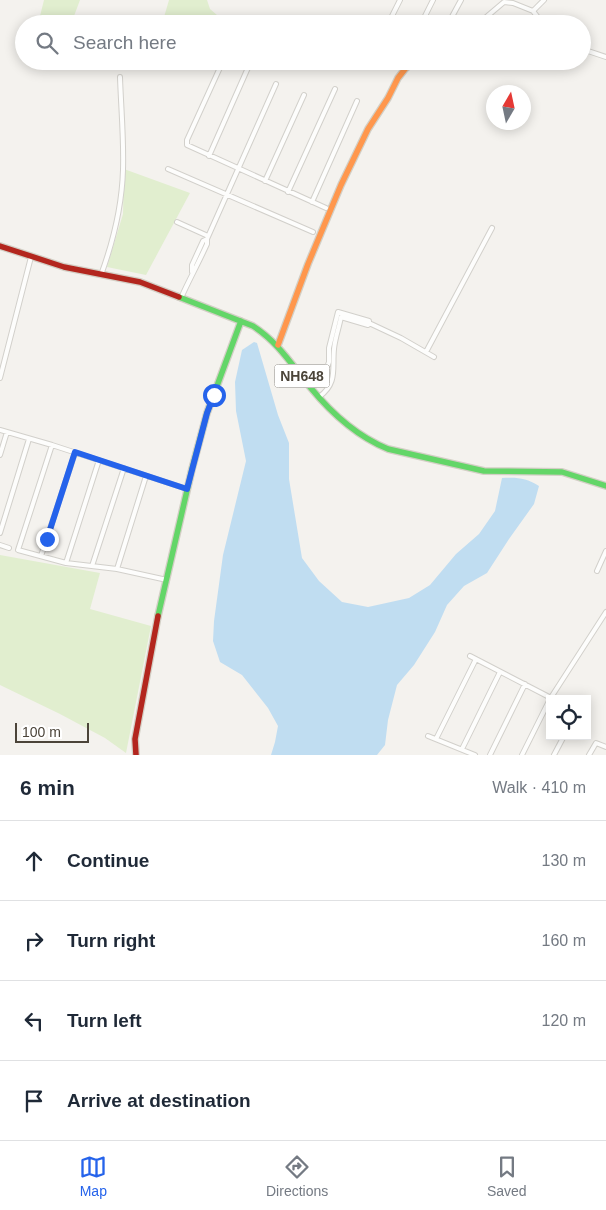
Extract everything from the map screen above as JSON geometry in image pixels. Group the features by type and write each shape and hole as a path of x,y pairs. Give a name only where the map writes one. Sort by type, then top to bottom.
{"main road":[{"path":"278,345 319,235 346,174 366,132 388,97 398,76 404,70"},
{"name":"NH648","path":"0,246 64,267 140,282 242,322 266,334 278,345 319,397 347,426 362,438 388,449 484,471 562,472 606,486"},
{"path":"136,755 135,739 154,634 187,489 207,413 242,322"}],"street":[{"path":"392,15 400,0"},
{"path":"426,15 433,0"},
{"path":"453,15 461,0"},
{"path":"533,12 544,0"},
{"path":"489,15 504,2 513,3 536,15"},
{"path":"591,52 606,57"},
{"path":"219,70 186,143 189,147 326,208"},
{"path":"209,156 247,70"},
{"path":"101,274 117,222 121,191 123,170 120,77"},
{"path":"181,298 192,273 197,267 207,244 207,238 276,84"},
{"path":"288,192 335,89"},
{"path":"265,181 304,95"},
{"path":"312,202 357,101"},
{"path":"168,169 312,232"},
{"path":"177,222 207,238"},
{"path":"426,352 492,228"},
{"path":"0,378 32,257"},
{"path":"308,384 317,379 327,367 329,348 338,312 369,321 369,323 434,357"},
{"path":"319,397 326,391 333,376 334,348 341,317 368,325 369,323"},
{"path":"0,430 75,452 187,489"},
{"path":"0,455 7,432"},
{"path":"0,533 29,439"},
{"path":"52,445 18,550 66,563 117,569 167,580"},
{"path":"41,556 75,452"},
{"path":"66,563 99,460"},
{"path":"92,566 124,468"},
{"path":"117,569 146,476"},
{"path":"0,545 9,548"},
{"path":"597,571 606,551"},
{"path":"553,695 606,612"},
{"path":"470,656 546,695"},
{"path":"436,739 476,660"},
{"path":"462,749 500,672"},
{"path":"490,755 524,684"},
{"path":"522,755 546,708"},
{"path":"428,736 476,755"},
{"path":"554,755 562,740"},
{"path":"588,755 596,743 606,747"}],"green space":[{"path":"44,0 80,0 74,15 40,15"},
{"path":"169,0 207,0 210,9 217,15 165,15"},
{"path":"124,169 190,193 146,275 107,267 123,214"},
{"path":"0,555 100,573 90,609 151,626 126,753 105,738 0,685"}],"water":[{"path":"254,342 257,343 278,415 289,443 289,479 302,558 319,581 342,602 368,607 409,598 430,585 456,554 479,534 495,511 502,478 522,479 539,486 534,504 487,573 464,586 447,605 435,632 414,665 397,685 388,720 385,745 377,755 271,755 278,726 268,708 242,675 220,662 213,641 223,555 246,461 236,411 235,382 242,350"}],"traffic: fast":[{"path":"179,297 253,326 262,332 284,354 318,397 336,415 355,431 376,444 388,449 484,471 562,472 606,486"},
{"path":"158,616 207,413 241,321"}],"traffic: slow":[{"path":"278,345 308,264 341,185 368,129 404,70"}],"traffic: jam":[{"path":"0,246 64,267 140,282 179,297"},
{"path":"136,755 135,739 158,616"}],"route":[{"path":"47,539 75,452 187,489 207,413 214,395"}]}
